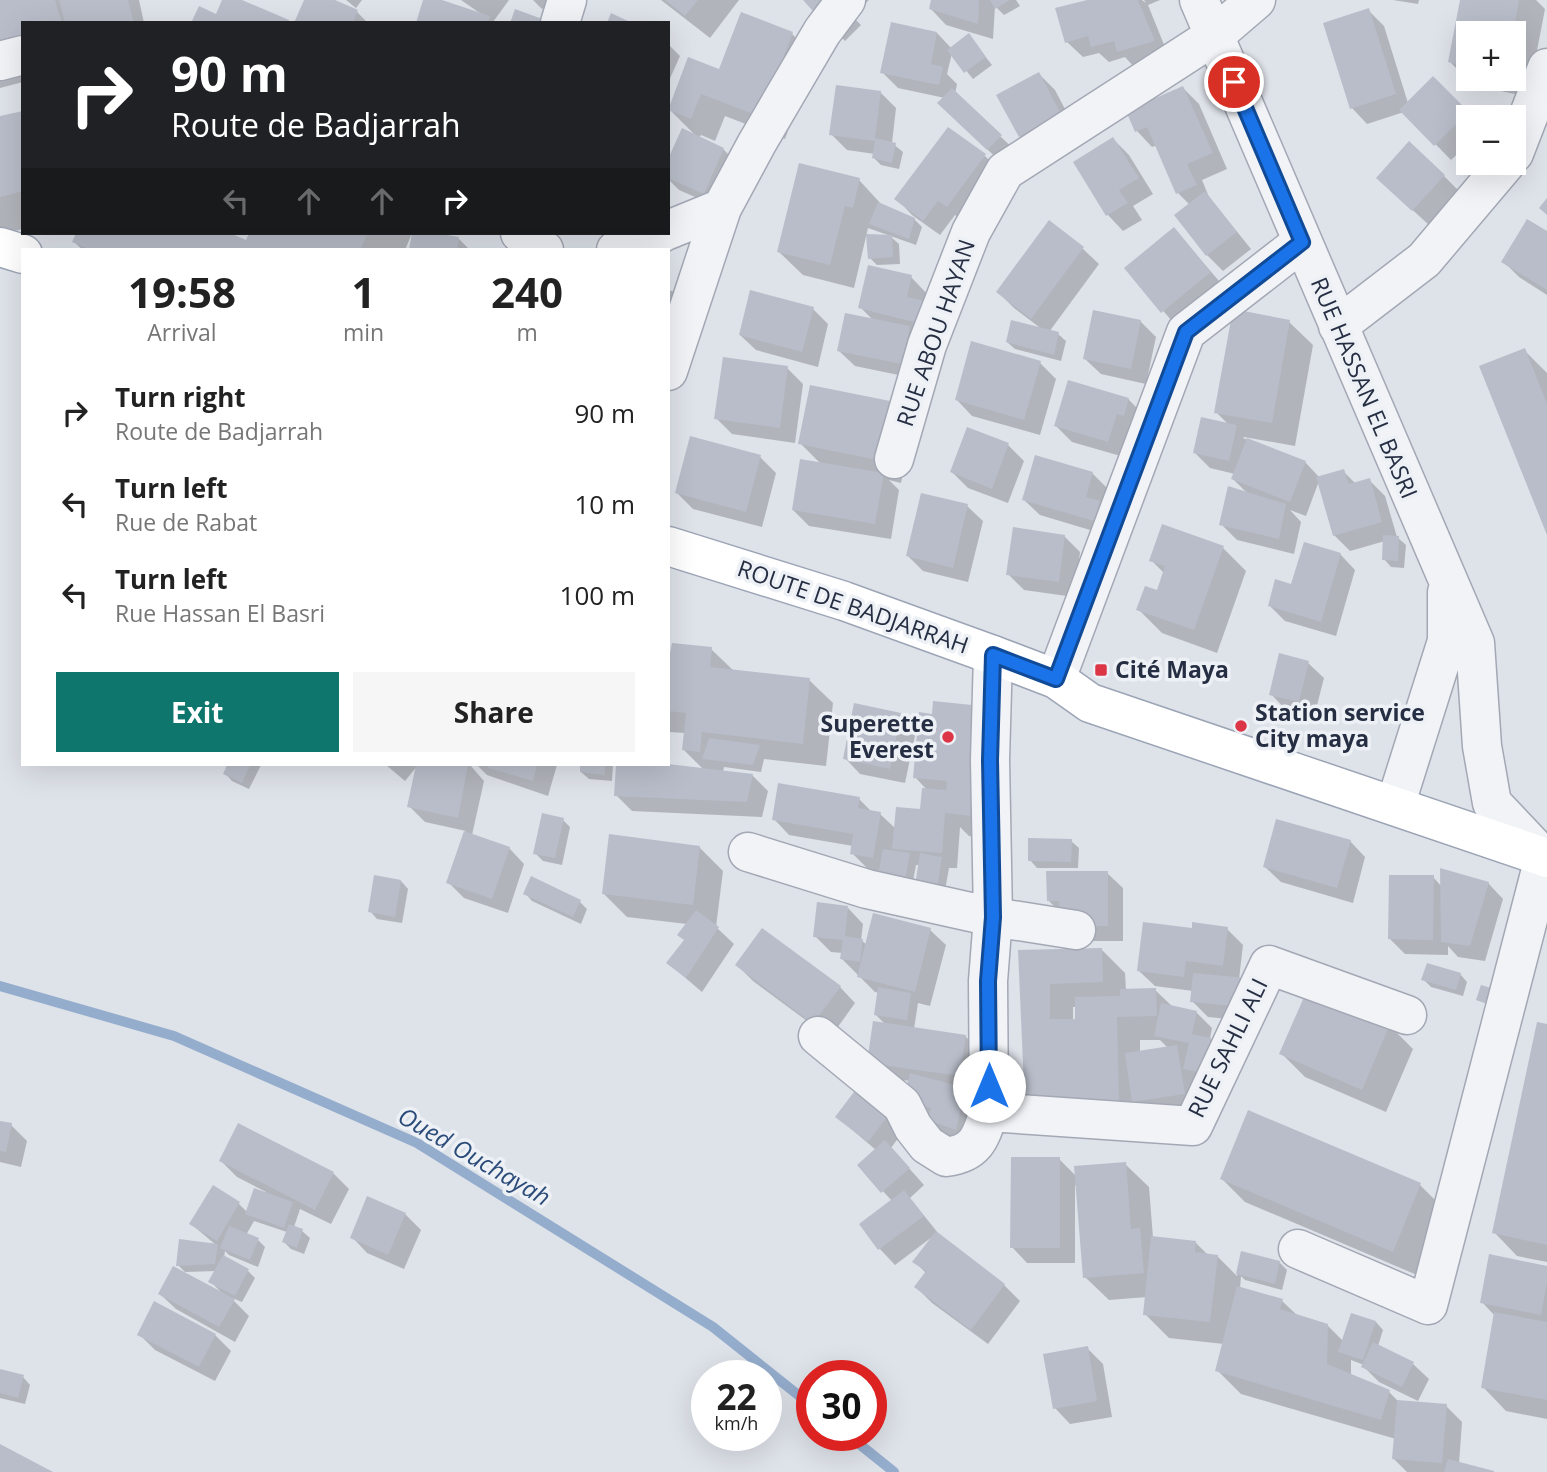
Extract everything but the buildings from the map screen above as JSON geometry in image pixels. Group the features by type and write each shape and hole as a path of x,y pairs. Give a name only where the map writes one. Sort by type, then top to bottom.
{"main road":[{"path":"0,247 21,253"},
{"name":"ROUTE DE BADJARRAH","path":"670,547 844,601 1056,679 1090,703 1546,858"}],"street":[{"path":"561,21 567,0"},
{"path":"670,365 722,208 822,32 846,0"},
{"name":"RUE HASSAN EL BASRI","path":"1199,0 1475,643 1482,746 1492,803 1546,858"},
{"name":"RUE ABOU HAYAN","path":"894,458 927,345 971,232 1005,171 1214,36 1255,0"},
{"path":"0,61 21,56"},
{"path":"1526,122 1547,68"},
{"path":"1338,326 1423,260 1496,175"},
{"path":"670,229 722,208"},
{"path":"522,235 539,248"},
{"path":"621,248 657,235"},
{"path":"1056,679 1186,332 1302,242"},
{"name":"RUE HASSAN EL BASRI","path":"1395,806 1447,641 1447,583"},
{"path":"818,1036 902,1105 927,1145 946,1157 960,1156 980,1139 989,1112 988,981 993,917 990,760 993,655"},
{"path":"748,852 867,889 993,917 1076,930"},
{"path":"1298,1249 1428,1305 1546,858"},
{"name":"RUE SAHLI ALI","path":"989,1112 1193,1126 1269,965 1406,1015"}],"waterway":[{"name":"Oued Ouchayah","path":"0,986 174,1036 417,1143 713,1327 796,1393"},
{"name":"Oued Ouchayah","path":"868,1451 894,1472"}],"place":[{"name":"Cité Maya","path":"1101,670"},
{"name":"Station service City maya","path":"1241,726"},
{"name":"Superette Everest","path":"948,737"}],"route":[{"path":"989,1086 988,981 993,917 990,760 993,655 1056,679 1186,332 1302,242 1234,82"}]}
